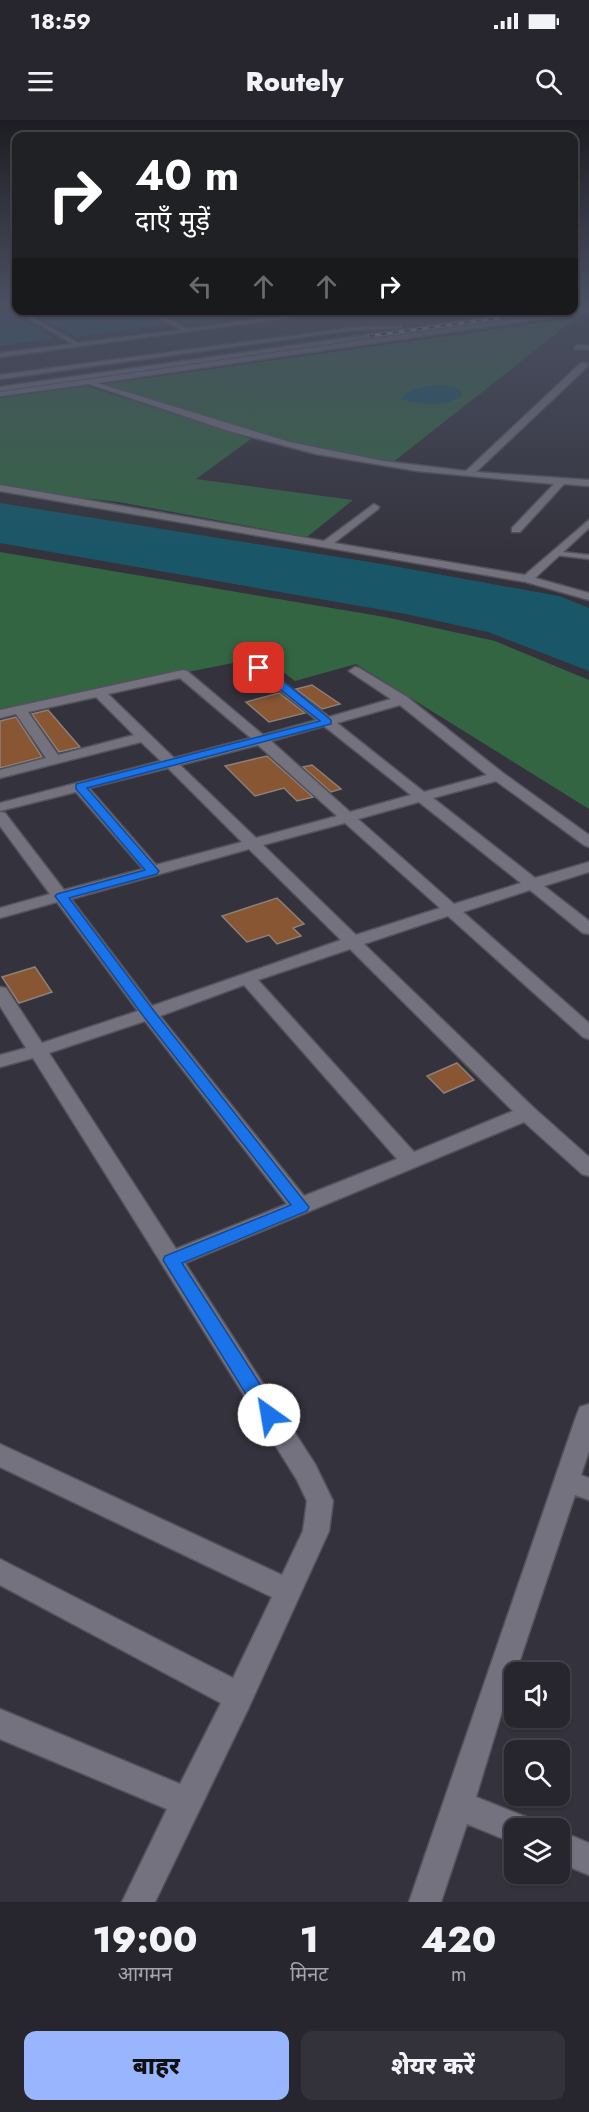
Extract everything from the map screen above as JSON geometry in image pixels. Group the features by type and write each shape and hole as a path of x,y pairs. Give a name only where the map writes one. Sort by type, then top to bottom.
{"street":[{"path":"0,394 50,387"},
{"path":"104,387 285,444 360,459 469,474 589,483"},
{"path":"469,474 561,387"},
{"path":"516,530 562,481"},
{"path":"0,488 140,510 527,579 589,597"},
{"path":"326,544 374,507"},
{"path":"527,579 556,553 584,533 589,523"},
{"path":"259,668 589,929"},
{"path":"355,671 402,700 498,776 589,842"},
{"path":"0,714 183,674 261,740 589,1033"},
{"path":"99,693 527,1113 589,1169"},
{"path":"0,807 261,740 402,700"},
{"path":"20,710 55,760"},
{"path":"0,774 142,737"},
{"path":"0,913 498,776"},
{"path":"80,787 153,871"},
{"path":"0,816 149,1014 301,1207"},
{"path":"0,1061 36,1052 149,1014 352,941 589,867"},
{"path":"247,978 411,1161"},
{"path":"0,992 36,1052 306,1472 320,1501 316,1531 138,1902"},
{"path":"171,1260 527,1113"},
{"path":"425,1902 458,1805 578,1485 589,1414"},
{"path":"0,1455 286,1590"},
{"path":"0,1571 238,1697"},
{"path":"0,1724 187,1802"},
{"path":"458,1805 504,1824"},
{"path":"570,1851 589,1859"}],"lane":[{"path":"556,553 589,557"}],"green space":[{"path":"91,387 251,439 196,479 353,500 307,537 119,502 48,494 0,484 0,398"},
{"path":"113,387 488,387 392,463 314,448 251,431"},
{"path":"0,552 385,617 495,641 589,680 589,809 356,664 295,681 263,657 0,709"}],"water":[{"path":"423,387 455,387 461,391 462,396 439,404 416,403 400,399"},
{"path":"0,503 382,564 559,596 589,608 589,671 488,632 406,614 0,543"}],"building":[{"path":"312,685 340,704 322,709 296,689"},
{"path":"279,693 305,713 269,722 246,702"},
{"path":"48,710 80,747 59,752 32,714"},
{"path":"16,717 42,757 0,768 0,721"},
{"path":"267,756 313,797 297,801 284,788 255,796 225,766"},
{"path":"312,765 341,789 331,792 303,767"},
{"path":"277,898 304,924 293,928 301,936 277,944 269,935 247,942 222,916"},
{"path":"35,967 52,992 19,1003 2,977"},
{"path":"457,1063 474,1080 444,1093 427,1076"}],"route":[{"path":"259,668 327,722 80,787 153,871 61,896 149,1014 301,1207 171,1260 269,1415"}]}
